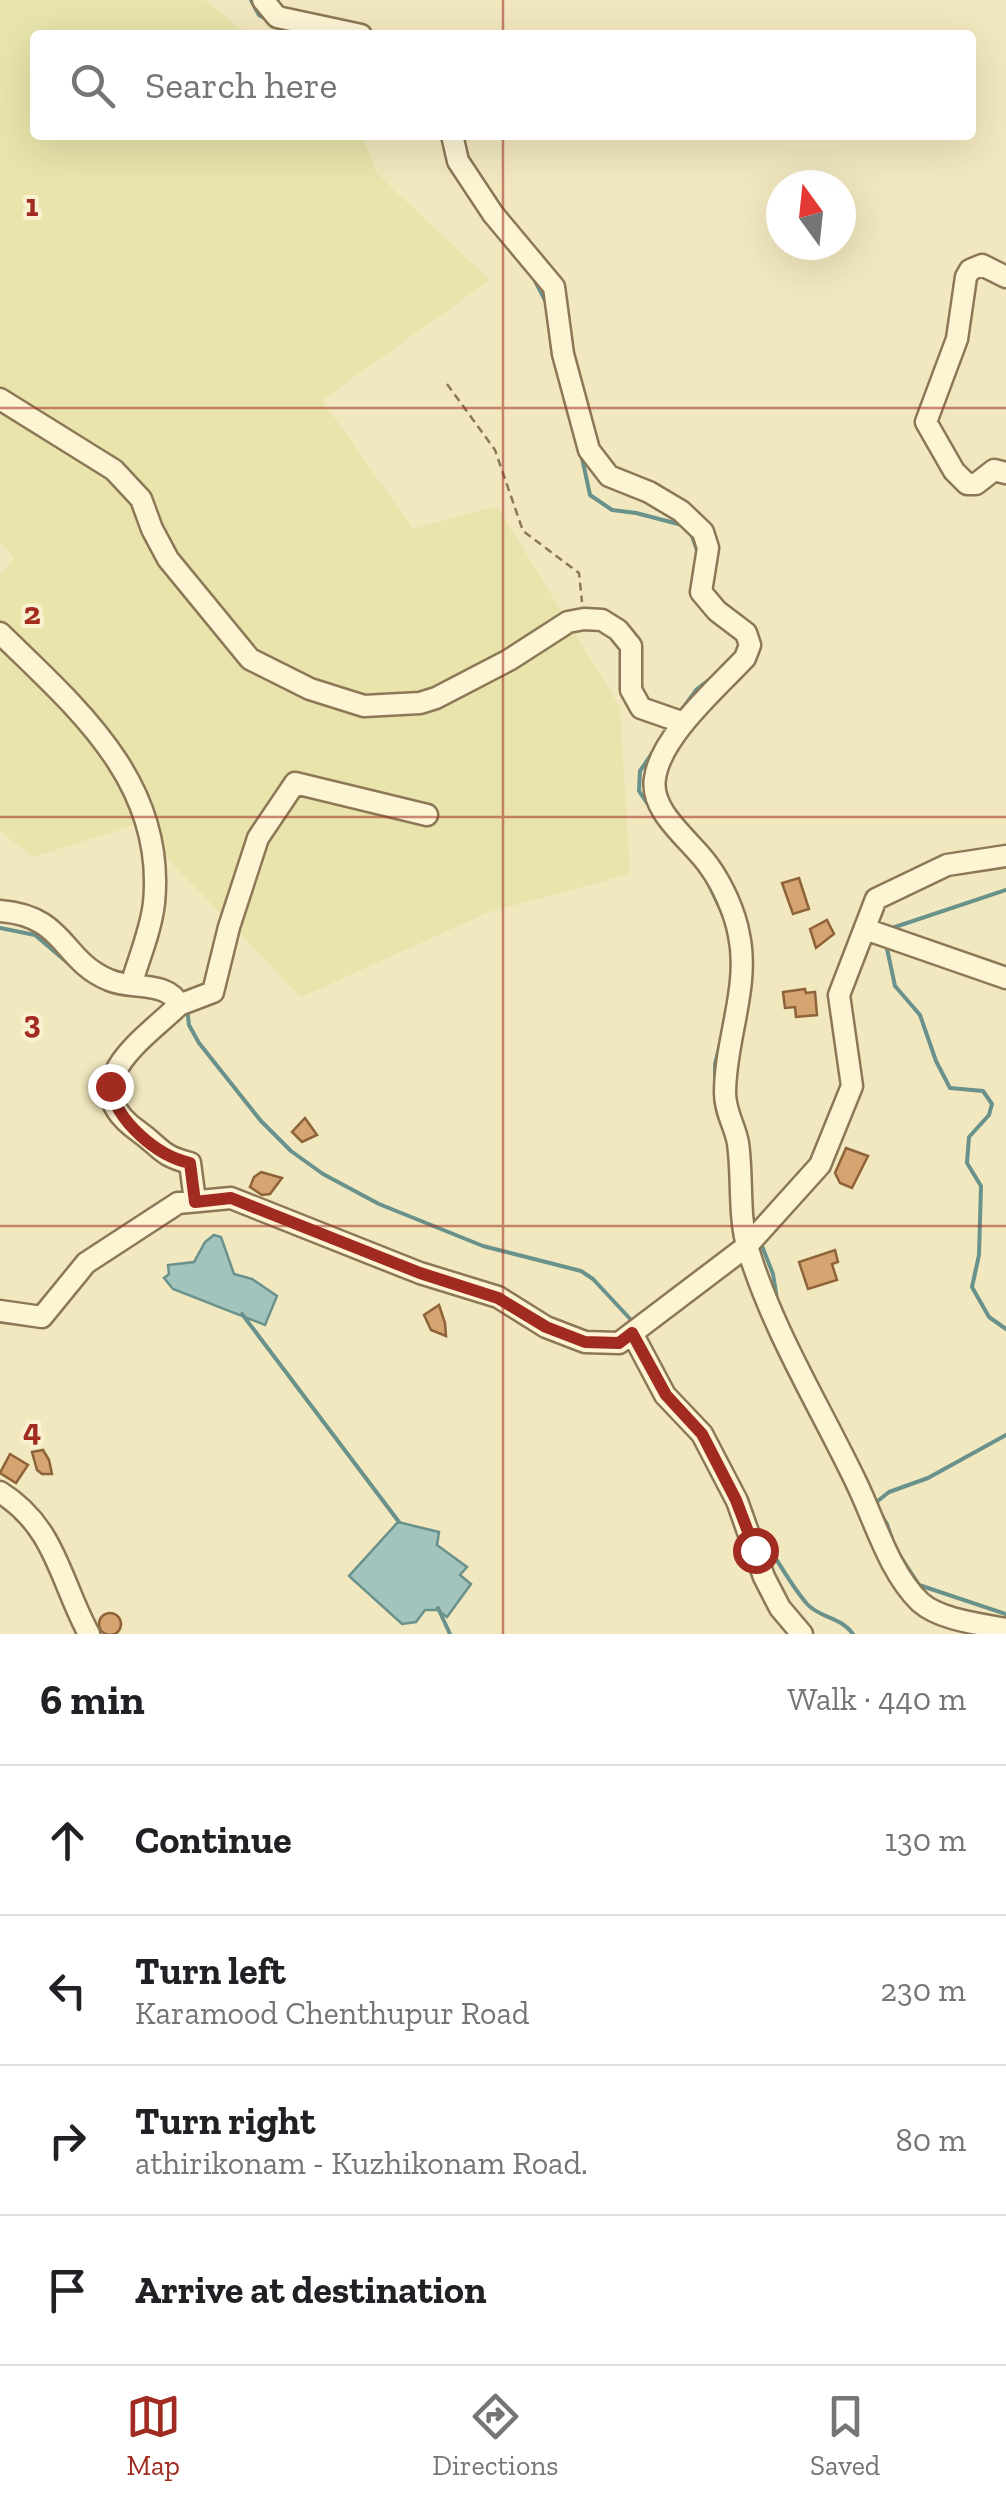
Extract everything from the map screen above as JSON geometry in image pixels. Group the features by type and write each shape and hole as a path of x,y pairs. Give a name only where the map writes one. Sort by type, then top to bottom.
{"street":[{"path":"263,0 278,18 337,30"},
{"path":"453,140 458,161 494,214 554,288 564,354 589,450 609,476 649,492 681,511 703,532 708,548 701,592 717,611 746,633 750,644 745,658 684,723 654,776 664,812 710,866 740,934 742,972 725,1094 728,1117 738,1138 750,1244 788,1352 819,1404 901,1581 924,1605 938,1612 1006,1629"},
{"path":"1006,277 982,264 966,277 957,340 926,422 954,471 967,484 976,484 994,470 1006,473"},
{"path":"0,398 114,470 141,499 168,559 250,659 310,689 364,706 420,702 436,698 509,660 568,622 602,620 631,646 631,690 641,708 684,723"},
{"path":"0,633 63,694 124,768 144,810 156,874 153,908 131,985"},
{"path":"195,1202 190,1163 166,1157 130,1126 117,1108 110,1086 112,1076 173,1010 213,992 258,838 294,783 427,815"},
{"path":"0,1311 42,1316 86,1263 178,1203 231,1198 420,1273 498,1298 546,1327 585,1342 619,1343 750,1244 820,1165 852,1086 840,995 876,900 948,865 1006,856"},
{"path":"0,911 42,921 107,980 171,992 173,1010"},
{"path":"865,930 1006,978"},
{"path":"636,1330 666,1395 702,1434 736,1500 764,1577 780,1608 802,1634"},
{"path":"0,1492 24,1507 46,1540 89,1634"}],"path":[{"path":"447,384 494,450 523,531 579,574 584,619"}],"shaded area":[{"path":"0,0 205,0 243,30 30,30 30,140 364,140 377,174 490,280 322,400 413,529 497,506 620,707 630,874 489,912 301,997 135,825 33,857 0,831 0,575 14,558 0,542"}],"water":[{"path":"214,1235 221,1237 234,1274 252,1279 277,1296 265,1325 173,1289 164,1278 169,1274 168,1265 194,1262 205,1242"},
{"path":"398,1522 439,1532 437,1545 467,1567 460,1575 471,1584 447,1617 437,1610 425,1610 416,1622 402,1624 349,1576"}],"building":[{"path":"799,878 809,909 793,914 782,883"},
{"path":"827,920 834,934 816,948 810,929"},
{"path":"805,989 806,993 815,992 817,1015 796,1017 795,1007 785,1008 783,992"},
{"path":"305,1118 317,1135 302,1142 292,1132"},
{"path":"846,1148 868,1156 852,1188 840,1183 835,1173"},
{"path":"261,1172 282,1178 270,1194 262,1195 250,1187"},
{"path":"835,1250 838,1262 832,1264 837,1280 808,1289 799,1262"},
{"path":"439,1305 446,1336 431,1330 424,1315"},
{"path":"43,1450 52,1474 37,1470 32,1452"},
{"path":"10,1454 28,1465 16,1483 0,1473"},
{"path":"106,1614 114,1614 120,1620 120,1628 114,1634 106,1634 100,1628 100,1620"}],"waterway":[{"path":"251,0 259,15 266,19"},
{"path":"533,277 547,304"},
{"path":"581,453 590,495 612,510 682,525"},
{"path":"691,533 698,553"},
{"path":"680,712 697,689 714,676"},
{"path":"649,806 639,791 640,771 655,749"},
{"path":"709,885 724,917"},
{"path":"889,929 1006,890"},
{"path":"0,928 35,935 76,970"},
{"path":"886,944 895,986 920,1015 950,1088 983,1091 992,1104 989,1115 969,1137 967,1163 981,1186 979,1255 972,1287 989,1317 1006,1329"},
{"path":"187,1008 189,1025 199,1043 261,1121 291,1151 323,1174 379,1204 483,1246 581,1271 633,1322"},
{"path":"715,1088 715,1064 725,1024"},
{"path":"760,1241 773,1274 777,1299"},
{"path":"242,1314 399,1522"},
{"path":"1006,1435 928,1478 889,1492 874,1504 887,1524 895,1548 919,1585 1006,1614"},
{"path":"757,1531 807,1604 853,1634"},
{"path":"438,1608 450,1634"}],"route":[{"path":"110,1086 117,1108 130,1126 166,1157 190,1163 195,1202 231,1198 420,1273 498,1298 546,1327 585,1342 619,1343 632,1333 666,1395 702,1434 736,1500 755,1550"}]}
